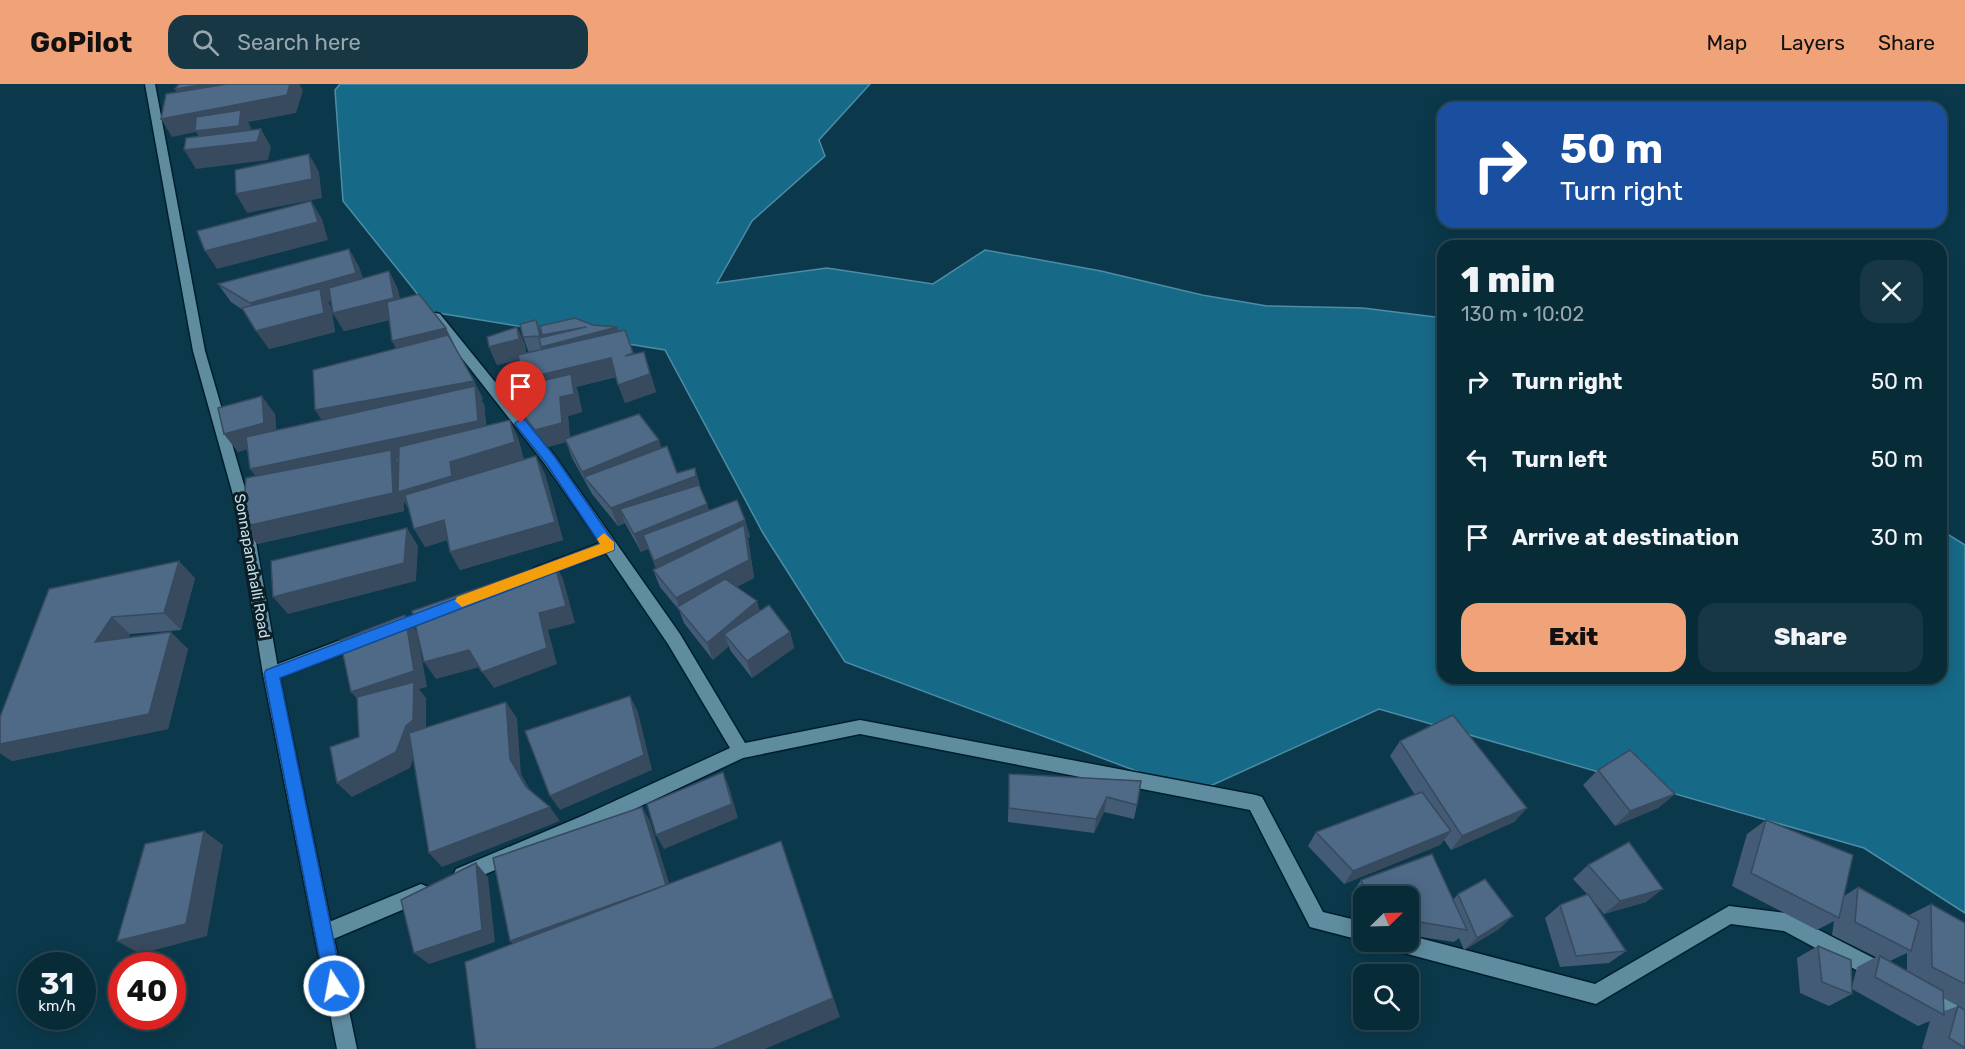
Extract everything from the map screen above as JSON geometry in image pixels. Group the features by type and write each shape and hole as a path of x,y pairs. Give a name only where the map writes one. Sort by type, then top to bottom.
{"street":[{"name":"Sonnapanahalli Road","path":"150,84 199,351 242,502 272,674 347,1049"},
{"path":"432,312 550,460 674,639 741,751"},
{"path":"524,578 609,546"},
{"path":"272,674 369,636"},
{"path":"324,934 588,822 741,751 860,727 1256,803 1317,920 1353,929"},
{"path":"1419,947 1596,994 1729,915 1786,922 1891,978"},
{"path":"1912,990 1965,1018"}],"water":[{"path":"340,84 870,84 819,140 825,156 752,221 717,283 827,268 933,284 985,250 1101,271 1202,295 1267,306 1363,308 1437,317 1437,684 1947,684 1947,534 1965,545 1965,913 1864,848 1379,709 1195,793 845,662 763,533 665,350 432,312 343,201 335,90"}],"building":[{"path":"179,84 206,84 175,89"},
{"path":"227,84 290,84 287,95 161,119 166,94"},
{"path":"241,110 239,126 195,131 196,117"},
{"path":"261,129 257,142 184,150 186,138"},
{"path":"309,154 312,179 236,194 235,170"},
{"path":"311,201 318,222 205,251 197,231"},
{"path":"349,249 356,273 250,303 218,284"},
{"path":"389,271 394,298 333,313 329,288"},
{"path":"320,289 324,313 256,331 242,308"},
{"path":"419,294 446,328 392,341 387,302"},
{"path":"575,318 593,325 617,327 541,347 539,338 586,327 542,335 540,326"},
{"path":"536,320 540,336 523,337 520,324"},
{"path":"517,327 519,339 489,347 487,337"},
{"path":"625,330 633,353 625,356 644,352 650,374 618,385 611,358 523,379 518,355"},
{"path":"448,335 474,381 315,410 313,370"},
{"path":"571,374 574,394 560,397 562,423 535,430 504,390"},
{"path":"475,386 478,421 250,469 246,437"},
{"path":"262,396 264,423 224,434 218,408"},
{"path":"639,414 659,440 582,472 565,439"},
{"path":"510,420 515,442 450,462 452,476 398,492 399,447"},
{"path":"667,446 677,473 695,468 696,476 611,508 584,477"},
{"path":"391,450 393,493 242,527 246,478"},
{"path":"536,456 555,522 450,552 444,520 414,529 405,495"},
{"path":"699,485 707,504 634,534 620,509"},
{"path":"737,500 745,520 654,561 643,535"},
{"path":"744,525 749,560 676,598 653,570"},
{"path":"407,528 404,563 273,597 271,561"},
{"path":"179,561 164,613 112,617 95,642 171,632 149,714 0,744 0,717 49,589"},
{"path":"554,562 566,606 539,613 547,648 482,672 469,650 424,662 412,611"},
{"path":"725,579 757,601 707,643 677,607"},
{"path":"769,605 790,632 747,661 724,634"},
{"path":"405,615 414,671 351,692 340,640"},
{"path":"414,682 413,720 406,726 396,752 337,783 330,747 359,737 357,697"},
{"path":"630,696 644,755 550,796 525,731"},
{"path":"506,702 510,759 526,787 550,807 429,853 409,733"},
{"path":"1453,715 1527,808 1462,836 1400,741"},
{"path":"1630,750 1675,794 1630,811 1598,770"},
{"path":"723,772 732,804 656,835 647,804"},
{"path":"1009,774 1141,781 1137,805 1107,797 1096,819 1009,808"},
{"path":"1422,792 1451,831 1353,871 1316,832"},
{"path":"642,807 666,885 510,941 493,858"},
{"path":"1766,820 1853,855 1839,918 1751,873"},
{"path":"204,831 186,924 117,941 145,844"},
{"path":"781,841 833,998 713,1049 476,1049 465,962"},
{"path":"1629,842 1663,889 1620,901 1588,865"},
{"path":"1432,854 1467,930 1419,922 1419,886 1364,886 1361,880"},
{"path":"476,863 482,930 414,953 401,900"},
{"path":"1485,879 1513,916 1477,938 1458,894"},
{"path":"1858,887 1919,921 1911,951 1855,922"},
{"path":"1588,894 1626,951 1576,956 1560,905"},
{"path":"1931,904 1965,923 1965,984 1932,967"},
{"path":"1818,946 1851,960 1852,994 1822,982"},
{"path":"1880,956 1943,991 1944,1015 1875,977"},
{"path":"1958,1006 1965,1010 1965,1048 1949,1038"}],"slow traffic":[{"path":"462,601 609,546 604,539"}],"route":[{"path":"334,986 272,674 609,546 550,460 521,423"}]}
